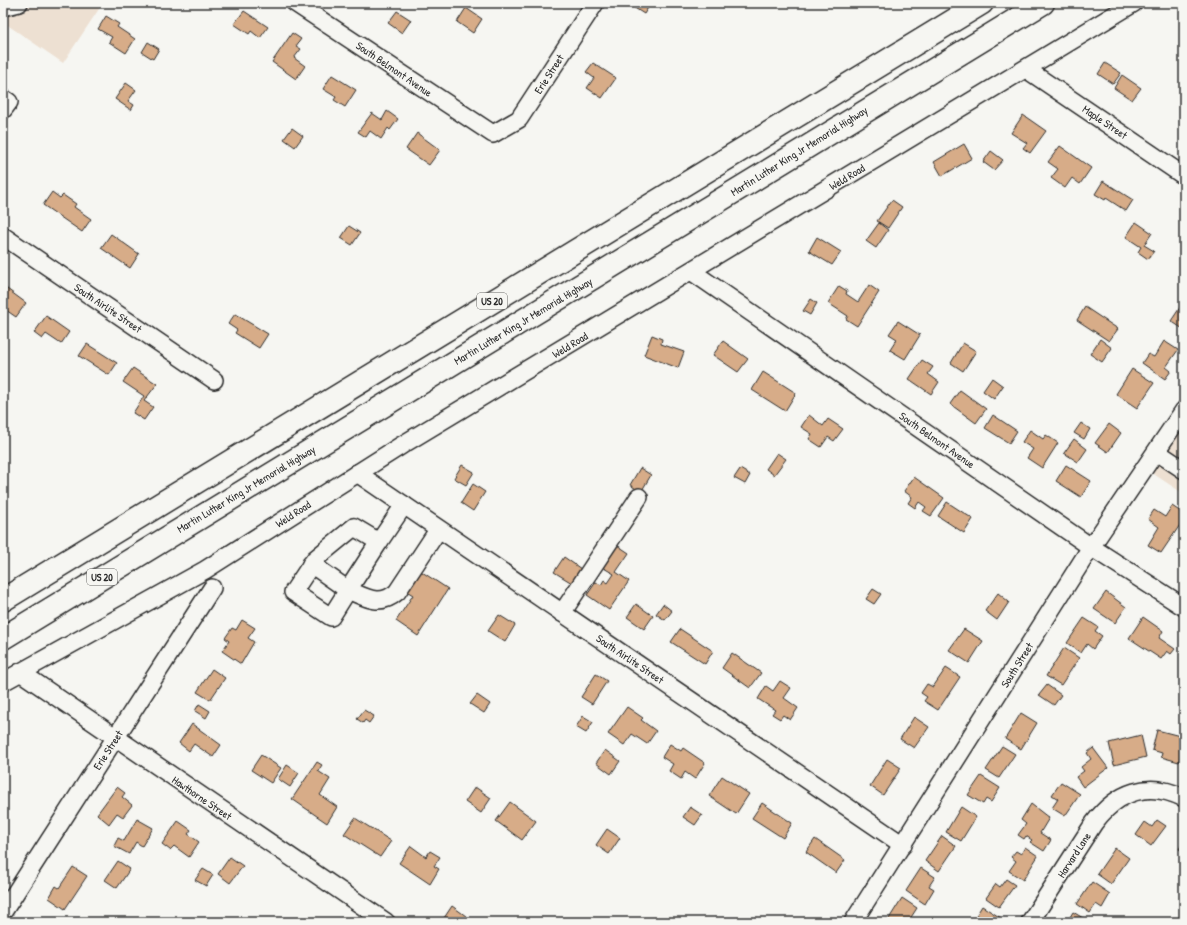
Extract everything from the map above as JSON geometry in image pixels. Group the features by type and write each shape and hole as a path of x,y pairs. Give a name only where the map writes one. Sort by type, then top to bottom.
{"highway":[{"name":"US 20","path":"3,600 982,3"},
{"name":"Martin Luther King Jr Memorial Highway","path":"3,638 1043,3"}],"street":[{"path":"3,7 19,3"},
{"name":"South Belmont Avenue","path":"295,3 493,134"},
{"name":"Erie Street","path":"493,134 519,118 595,3"},
{"name":"Weld Road","path":"3,682 205,570 357,473 1134,3"},
{"name":"Maple Street","path":"1026,68 1184,176"},
{"path":"3,98 9,102 3,110"},
{"name":"South Airlite Street","path":"3,236 214,380"},
{"name":"South Belmont Avenue","path":"691,271 1091,547 1184,607"},
{"name":"South Street","path":"853,922 1091,547 1157,452 1184,410"},
{"path":"1157,452 1182,463"},
{"name":"South Airlite Street","path":"357,473 438,530 903,845"},
{"path":"562,613 639,497"},
{"path":"379,542 354,527 315,559 293,592 331,617 404,506"},
{"path":"311,564 348,590 375,601 391,598 397,592 438,530"},
{"name":"Erie Street","path":"3,912 212,588"},
{"name":"Hawthorne Street","path":"20,672 115,739 386,922"},
{"name":"Harvard Lane","path":"1030,922 1101,814 1114,801 1139,790 1159,789 1184,798"}],"shaded area":[{"path":"3,3 103,3 63,63 3,22"},
{"path":"1184,416 1184,494 1149,471"}],"building":[{"path":"632,3 651,3 644,14 630,5"},
{"path":"466,8 482,19 473,33 457,22"},
{"path":"244,11 268,27 260,38 251,31 249,34 234,24"},
{"path":"397,11 411,20 402,33 388,23"},
{"path":"106,16 119,24 117,27 135,39 126,53 109,42 112,37 98,29"},
{"path":"292,33 301,39 296,46 301,49 294,58 305,66 296,79 272,62"},
{"path":"148,42 159,49 153,59 142,52"},
{"path":"593,63 616,78 602,98 587,88 594,78 586,72"},
{"path":"1105,63 1121,73 1113,84 1098,74"},
{"path":"332,75 356,90 345,107 334,100 336,97 323,89"},
{"path":"1122,75 1141,88 1132,100 1114,88"},
{"path":"126,83 136,90 128,101 134,105 131,110 115,99"},
{"path":"387,111 398,119 390,130 388,128 381,139 370,131 366,137 358,132 372,113 382,120"},
{"path":"1023,115 1046,131 1030,153 1023,148 1027,143 1011,133"},
{"path":"292,128 303,136 295,147 284,139"},
{"path":"417,133 440,150 429,165 406,149"},
{"path":"964,144 972,158 942,176 934,162"},
{"path":"1060,146 1091,168 1080,184 1072,178 1065,188 1051,178 1058,169 1048,162"},
{"path":"991,151 1003,160 994,170 983,162"},
{"path":"1103,181 1133,200 1126,211 1106,198 1105,200 1095,194"},
{"path":"52,192 60,198 63,195 76,204 74,207 91,219 82,232 43,205"},
{"path":"892,200 902,207 888,228 877,221"},
{"path":"1136,222 1152,233 1144,245 1154,251 1148,259 1138,252 1141,247 1126,237"},
{"path":"879,223 888,230 876,248 866,241"},
{"path":"349,226 360,233 352,245 341,238"},
{"path":"111,234 139,254 130,268 101,248"},
{"path":"817,237 841,252 832,265 809,251"},
{"path":"869,285 879,292 857,326 846,319 848,316 828,303 839,286 847,291 846,294 858,302"},
{"path":"3,286 26,303 16,317 3,308"},
{"path":"811,299 817,303 810,315 803,311"},
{"path":"1181,306 1184,308 1183,329 1171,321"},
{"path":"1085,307 1118,329 1109,341 1077,320"},
{"path":"235,314 268,334 259,348 235,333 237,330 228,324"},
{"path":"46,316 69,332 61,344 46,334 42,339 34,333"},
{"path":"898,321 920,335 905,359 890,350 897,339 889,334"},
{"path":"652,335 662,339 661,344 684,352 678,368 644,355"},
{"path":"1100,339 1112,348 1102,362 1090,354"},
{"path":"723,341 748,359 738,372 713,355"},
{"path":"1164,341 1178,350 1166,367 1171,371 1165,379 1142,363 1148,354 1154,357"},
{"path":"963,343 976,351 963,371 951,363"},
{"path":"87,344 117,363 109,375 79,356"},
{"path":"922,360 933,367 928,374 939,382 931,394 909,379"},
{"path":"133,368 157,384 144,401 153,407 144,420 133,413 144,396 123,382"},
{"path":"1132,369 1154,383 1137,408 1116,394"},
{"path":"763,372 796,393 785,411 752,390"},
{"path":"992,378 1003,386 994,399 983,391"},
{"path":"960,390 986,409 976,423 950,404"},
{"path":"809,415 823,426 828,419 843,429 834,441 828,437 821,447 809,439 812,434 801,427"},
{"path":"993,415 1017,431 1009,443 985,428"},
{"path":"1081,423 1090,429 1084,439 1074,433"},
{"path":"1109,424 1121,433 1108,452 1095,443"},
{"path":"1030,430 1043,439 1046,435 1058,443 1042,468 1027,458 1033,449 1022,442"},
{"path":"1074,439 1087,449 1078,462 1064,453"},
{"path":"777,453 786,459 774,475 766,469"},
{"path":"462,465 474,472 466,485 454,478"},
{"path":"1066,465 1091,481 1081,497 1056,481"},
{"path":"640,468 651,475 641,492 630,485"},
{"path":"740,469 750,475 745,484 734,478"},
{"path":"914,477 944,498 931,516 923,511 926,507 919,502 915,508 908,503 912,497 904,491"},
{"path":"473,484 485,492 473,511 461,503"},
{"path":"947,502 973,519 964,533 938,516"},
{"path":"1172,506 1184,514 1184,519 1161,553 1148,545 1159,527 1148,519 1154,510 1165,517"},
{"path":"617,545 629,553 616,572 629,581 609,610 587,595 596,582 601,585 604,580 608,583 614,574 602,567"},
{"path":"564,557 581,569 572,583 554,572"},
{"path":"419,570 448,589 418,636 396,621 413,595 405,590"},
{"path":"873,589 881,594 874,604 866,599"},
{"path":"1106,592 1126,607 1115,623 1094,609"},
{"path":"998,593 1009,602 997,620 985,611"},
{"path":"636,604 653,616 644,629 627,617"},
{"path":"663,604 672,611 665,620 656,614"},
{"path":"499,615 515,625 505,642 488,631"},
{"path":"1143,617 1163,631 1159,638 1175,649 1171,654 1167,651 1161,659 1129,638"},
{"path":"1084,618 1098,627 1095,631 1102,636 1093,649 1087,644 1081,653 1067,643"},
{"path":"242,620 255,628 248,638 254,642 241,664 222,651 229,641 225,638 232,628 236,630"},
{"path":"680,629 713,651 705,664 671,642"},
{"path":"964,629 983,641 969,663 949,650"},
{"path":"1064,648 1079,658 1061,685 1046,676"},
{"path":"732,653 761,673 750,688 722,668"},
{"path":"946,668 960,677 938,710 924,701 927,697 921,693 927,684 933,687"},
{"path":"212,669 225,678 210,700 197,692"},
{"path":"596,674 607,681 592,704 581,697"},
{"path":"780,681 791,688 784,698 798,708 790,720 783,715 780,719 772,714 775,710 758,699 766,686 773,691"},
{"path":"1047,685 1061,695 1054,705 1039,695"},
{"path":"477,695 490,704 484,713 470,704"},
{"path":"199,704 210,711 206,718 195,711"},
{"path":"627,707 643,718 641,720 656,731 647,744 632,734 624,745 608,734"},
{"path":"364,710 374,716 369,723 365,720 363,723 357,719"},
{"path":"1021,713 1037,723 1021,749 1005,739"},
{"path":"583,716 593,722 586,733 576,727"},
{"path":"914,717 929,727 914,748 900,739"},
{"path":"192,724 221,745 213,757 194,744 189,751 179,743"},
{"path":"1157,730 1184,737 1184,756 1181,755 1179,762 1161,757 1162,753 1152,750"},
{"path":"1141,735 1146,757 1114,765 1109,743"},
{"path":"670,744 681,751 683,748 705,763 695,779 685,772 681,779 669,771 673,764 662,757"},
{"path":"1002,746 1015,754 999,778 986,770"},
{"path":"1093,748 1108,768 1083,787 1076,777 1084,771 1081,767 1091,759 1087,753"},
{"path":"605,750 620,761 611,774 596,763"},
{"path":"261,755 281,768 271,783 251,770"},
{"path":"887,759 901,768 883,795 870,786"},
{"path":"317,762 322,765 318,771 330,779 320,795 337,807 327,823 292,799"},
{"path":"287,765 299,773 290,787 278,779"},
{"path":"722,776 749,794 736,814 709,796"},
{"path":"981,776 1000,788 991,802 986,799 983,804 968,795"},
{"path":"1061,782 1080,794 1065,816 1052,808 1058,799 1052,795"},
{"path":"117,787 125,793 122,797 132,805 123,817 117,813 109,824 97,814"},
{"path":"475,787 491,798 481,813 465,802"},
{"path":"510,802 536,821 522,840 496,821"},
{"path":"762,803 792,823 783,838 752,818"},
{"path":"1031,804 1049,818 1040,833 1051,840 1044,851 1030,842 1032,840 1026,836 1024,839 1018,835 1026,824 1021,820"},
{"path":"690,807 702,815 695,825 683,817"},
{"path":"961,807 976,817 961,841 946,832"},
{"path":"355,818 391,841 380,857 344,834"},
{"path":"137,819 153,828 142,846 136,842 129,854 114,846 118,838 124,841"},
{"path":"1157,820 1166,826 1151,846 1136,835 1145,822 1152,827"},
{"path":"178,821 191,830 188,834 199,842 189,857 174,846 170,850 162,844"},
{"path":"607,829 620,838 609,854 596,845"},
{"path":"942,836 956,846 939,871 925,861"},
{"path":"815,839 845,860 836,873 806,852"},
{"path":"1184,841 1184,852 1179,849"},
{"path":"411,846 426,857 430,851 440,857 434,866 439,869 430,884 399,863"},
{"path":"1025,847 1038,856 1023,880 1009,871 1016,861 1011,857 1016,851 1021,854"},
{"path":"1115,848 1129,858 1111,884 1097,874"},
{"path":"230,857 243,866 230,883 218,874"},
{"path":"118,861 130,869 117,888 105,880"},
{"path":"73,867 87,876 65,909 49,898 56,886 59,888"},
{"path":"921,868 935,877 929,886 934,889 925,904 906,891"},
{"path":"203,869 213,875 206,886 195,880"},
{"path":"1006,879 1015,885 999,907 986,898 996,884 1000,887"},
{"path":"1092,882 1110,894 1102,908 1096,904 1090,913 1077,904"},
{"path":"902,898 917,908 908,922 887,922"},
{"path":"452,906 466,916 462,922 442,921"},
{"path":"982,906 1001,918 999,922 972,922"},
{"path":"1073,912 1088,921 1088,922 1067,922"}]}
